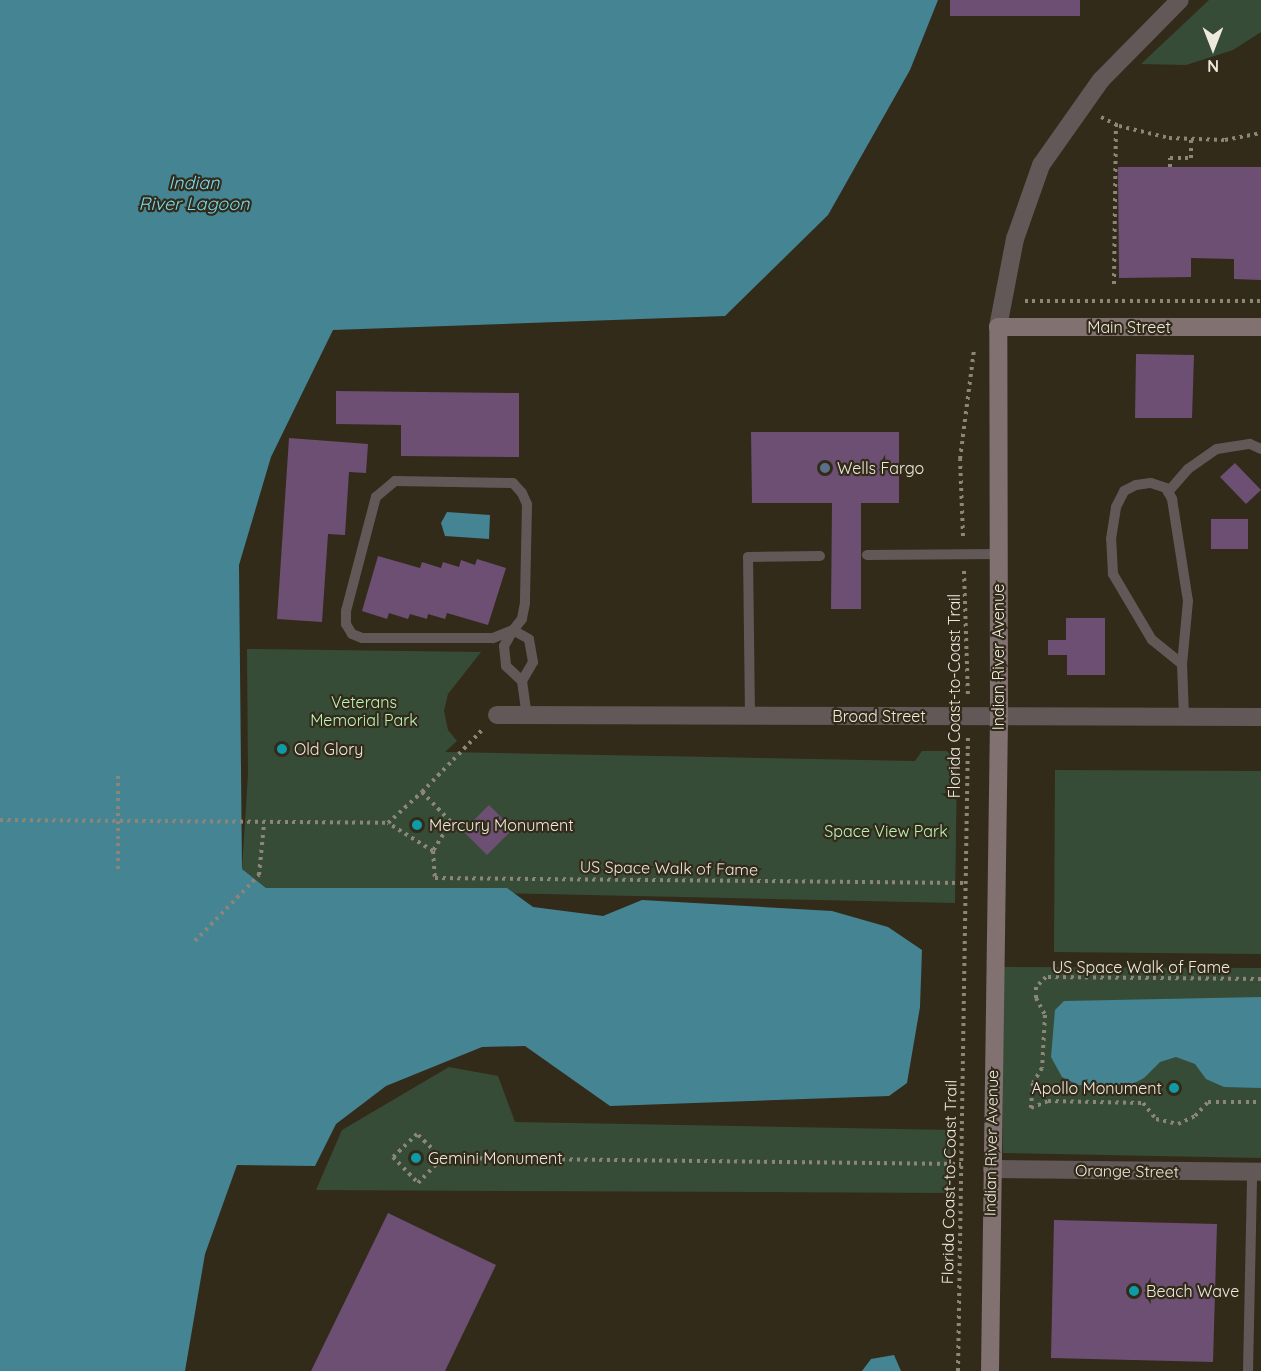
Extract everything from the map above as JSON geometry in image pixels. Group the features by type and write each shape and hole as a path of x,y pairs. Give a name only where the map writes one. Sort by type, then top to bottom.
{"street":[{"name":"Indian River Avenue","path":"990,1371 999,716 998,327 1014,239 1041,165 1101,80 1180,0"},
{"name":"Main Street","path":"998,327 1261,327"},
{"name":"Broad Street","path":"497,715 1261,717"},
{"name":"Orange Street","path":"992,1169 1256,1172"}],"lane":[{"path":"1168,492 1188,469 1218,449 1250,444 1261,449"},
{"path":"513,630 493,638 362,638 352,634 346,624 346,611 376,497 395,481 513,483 527,504 525,603 522,619 504,646 506,666 522,681"},
{"path":"1168,492 1150,483 1124,491 1116,507 1111,539 1113,574 1152,640 1182,664"},
{"path":"1168,492 1188,601 1182,664 1184,717"},
{"path":"867,555 999,554"},
{"path":"750,717 748,557 820,556"},
{"path":"513,630 529,639 533,662 522,681 527,715"},
{"path":"1248,1371 1256,1172"}],"path":[{"path":"1081,108 1116,124 1169,138 1225,140 1261,134"},
{"path":"1114,284 1116,124"},
{"path":"1170,166 1170,158 1191,158 1191,139"},
{"path":"1002,300 1261,301"},
{"name":"Florida Coast-to-Coast Trail","path":"958,1371 968,716 960,459 975,344"},
{"path":"388,823 422,792 497,715"},
{"path":"118,776 118,872"},
{"path":"0,820 118,824 388,823 433,851 451,822 422,792"},
{"path":"195,940 259,875 264,824"},
{"name":"US Space Walk of Fame","path":"433,851 435,878 965,883"},
{"name":"US Space Walk of Fame","path":"1261,979 1046,977 1036,987 1036,998 1045,1015 1042,1068 1033,1083 1031,1108 1048,1101 1143,1103 1156,1119 1178,1124 1195,1116 1208,1102 1261,1102"},
{"path":"442,1158 418,1183 393,1157 417,1134 442,1158 961,1164"}],"green space":[{"path":"1209,0 1261,0 1261,32 1233,50 1186,65 1141,64"},
{"name":"Space View Park","path":"247,649 481,652 448,694 444,711 448,730 457,741 445,752 915,761 922,751 947,751 957,761 955,903 266,888 242,869 248,774"},
{"path":"1055,770 1261,771 1261,954 1054,952"},
{"path":"1003,967 1261,968 1261,1158 1003,1153"},
{"path":"449,1067 498,1076 515,1122 951,1130 949,1193 316,1190 342,1130"}],"water":[{"name":"Indian River Lagoon","path":"0,0 938,0 910,70 828,215 725,316 333,330 271,457 239,565 242,869 266,888 507,888 533,907 603,916 642,900 832,911 888,927 922,950 920,1007 907,1083 889,1096 610,1106 525,1046 482,1047 386,1086 336,1124 315,1166 237,1165 205,1254 185,1371 0,1371"},
{"path":"447,512 490,515 489,539 445,536 441,523"},
{"path":"1261,997 1261,1088 1224,1087 1206,1079 1195,1064 1176,1057 1160,1062 1144,1078 1127,1087 1078,1085 1062,1077 1051,1057 1055,1010 1064,1001"},
{"path":"894,1355 901,1371 862,1371 871,1359"}],"building":[{"path":"950,0 1080,0 1080,16 950,16"},
{"path":"1118,167 1261,167 1261,280 1234,279 1234,259 1191,258 1191,277 1119,278"},
{"path":"1136,354 1194,355 1192,418 1135,418"},
{"path":"336,391 519,393 519,457 401,456 401,425 336,424"},
{"name":"Wells Fargo","path":"751,432 899,432 899,503 861,503 861,609 831,609 832,503 752,503"},
{"path":"289,438 368,444 366,473 349,472 345,535 328,534 322,622 277,619"},
{"path":"1235,463 1261,490 1246,504 1220,477"},
{"path":"1211,519 1248,519 1248,549 1211,549"},
{"path":"378,556 420,568 422,562 441,568 443,562 459,567 461,560 475,565 477,559 506,568 488,625 447,613 445,619 428,614 427,619 410,614 408,619 389,613 387,619 362,611"},
{"path":"1066,618 1105,618 1105,675 1067,675 1067,655 1048,655 1048,640 1066,640"},
{"path":"489,805 513,829 487,855 463,831"},
{"path":"388,1213 496,1265 445,1371 311,1371"},
{"name":"Beach Wave","path":"1054,1220 1217,1224 1213,1362 1051,1358"}],"place":[{"name":"Wells Fargo","path":"825,468"},
{"name":"Old Glory","path":"282,749"},
{"name":"Mercury Monument","path":"417,825"},
{"name":"Apollo Monument","path":"1174,1088"},
{"name":"Gemini Monument","path":"416,1158"},
{"name":"Beach Wave","path":"1134,1291"}],"park label":[{"name":"Veterans Memorial Park","path":"364,711"}]}
